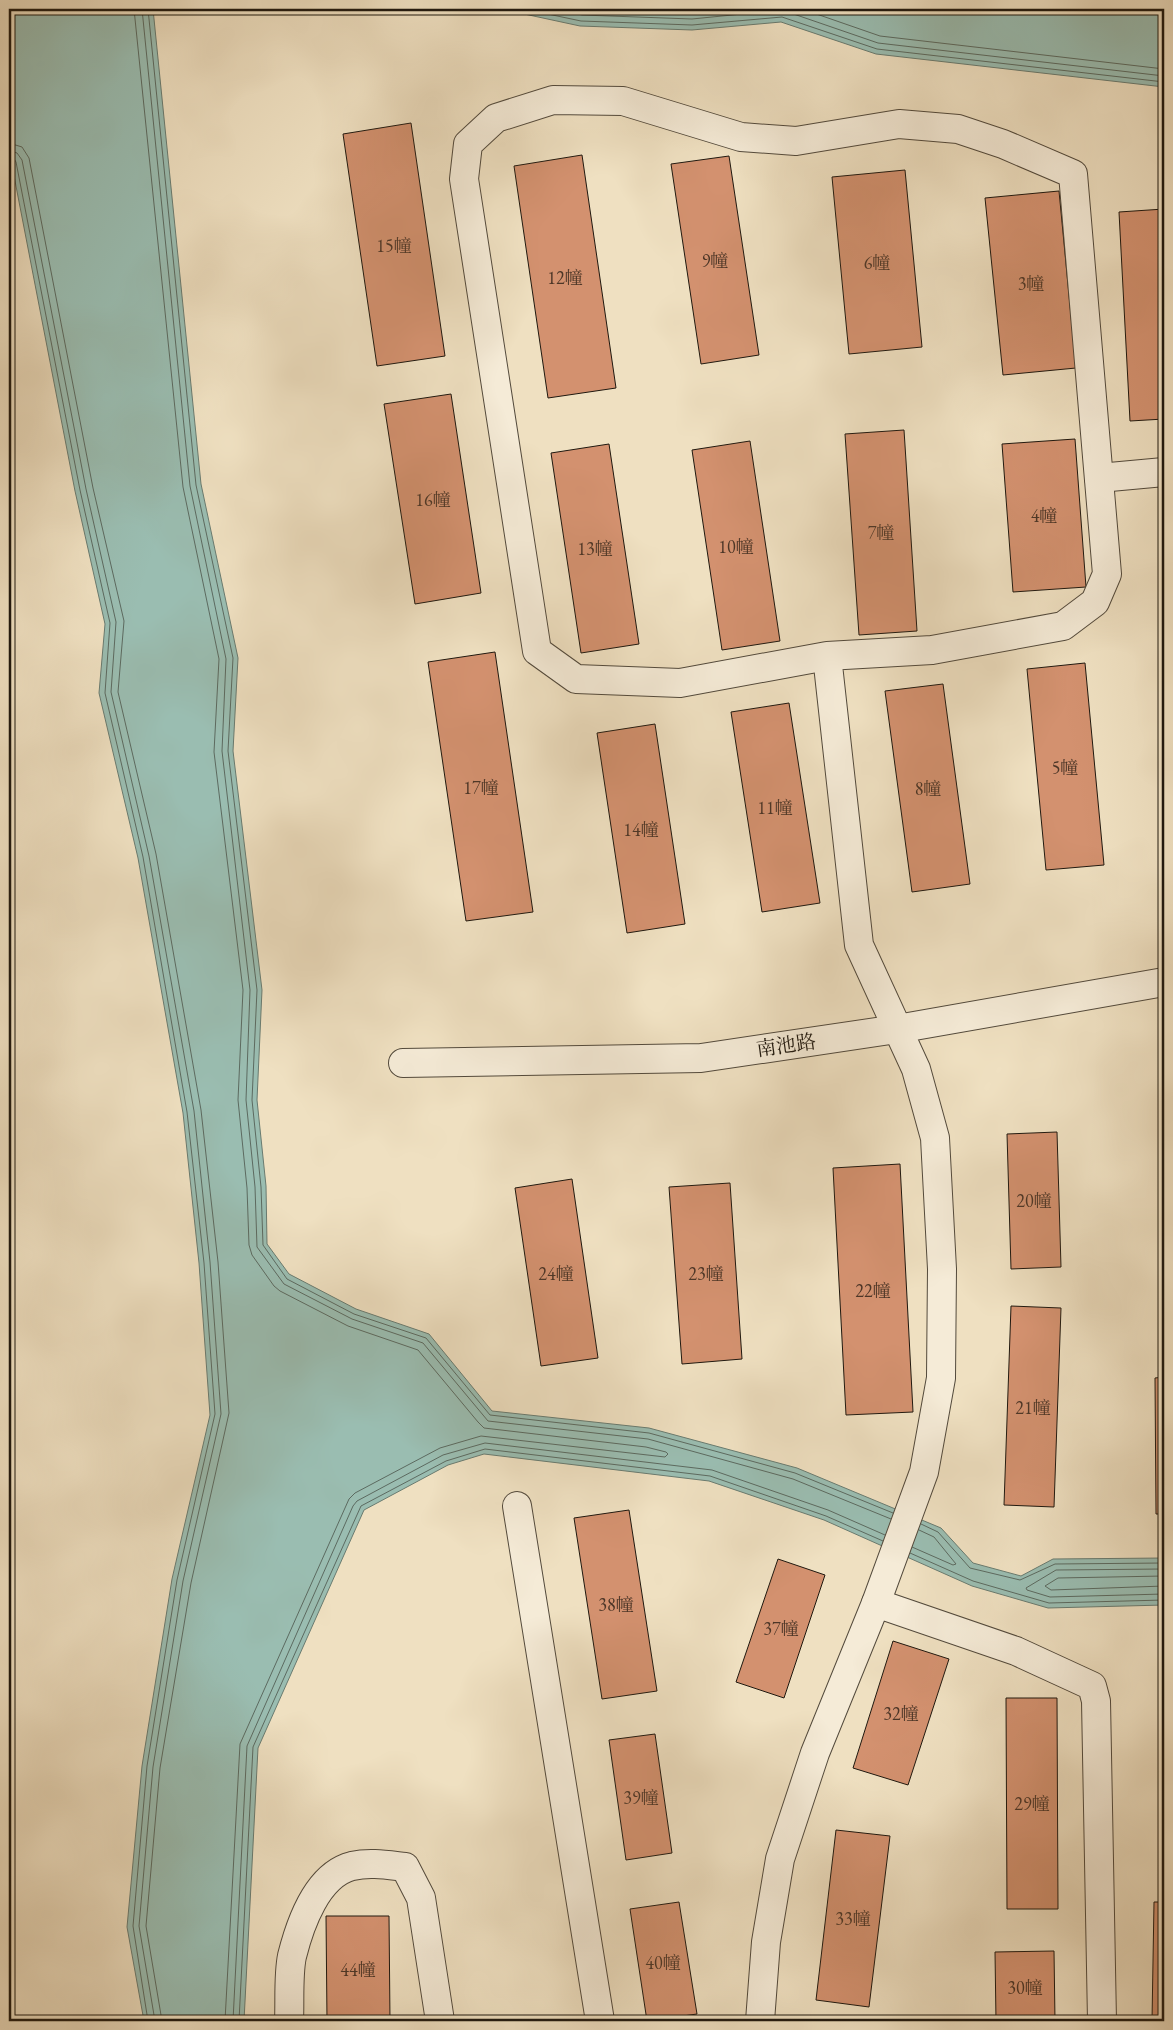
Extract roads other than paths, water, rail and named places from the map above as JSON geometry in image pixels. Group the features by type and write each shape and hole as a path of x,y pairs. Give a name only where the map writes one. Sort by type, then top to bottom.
{"street":[{"path":"553,100 623,101 741,136 796,140 899,124 958,129 1003,144 1073,174 1107,574 1095,602 1063,626 932,650 827,656 680,683 576,679 537,651 464,179 468,144 496,118 553,100"},
{"path":"1099,478 1164,472"},
{"path":"760,2021 766,1942 780,1859 815,1753 892,1562 924,1472 940,1378 942,1269 935,1138 916,1069 859,945 827,656"},
{"name":"南池路","path":"403,1063 701,1058 897,1029 1164,982"},
{"path":"516,1506 600,2021"},
{"path":"876,1603 1016,1651 1092,1686 1096,1701 1102,2021"},
{"path":"289,2021 292,1957 306,1912 325,1881 350,1866 376,1863 405,1867 421,1898 440,2021"}],"water":[{"path":"9,9 153,9 201,484 238,658 233,751 262,990 257,1100 266,1186 267,1244 289,1274 356,1309 429,1334 492,1411 649,1428 797,1468 941,1528 973,1563 1021,1576 1053,1559 1164,1558 1164,1605 1048,1608 972,1586 824,1520 709,1481 484,1454 448,1465 364,1510 258,1748 244,2021 144,2021 127,1927 142,1766 172,1579 210,1415 199,1263 183,1113 138,858 99,693 105,624 75,491 9,150"},
{"path":"501,9 1164,9 1164,87 876,54 781,22 692,30 580,26"}]}
